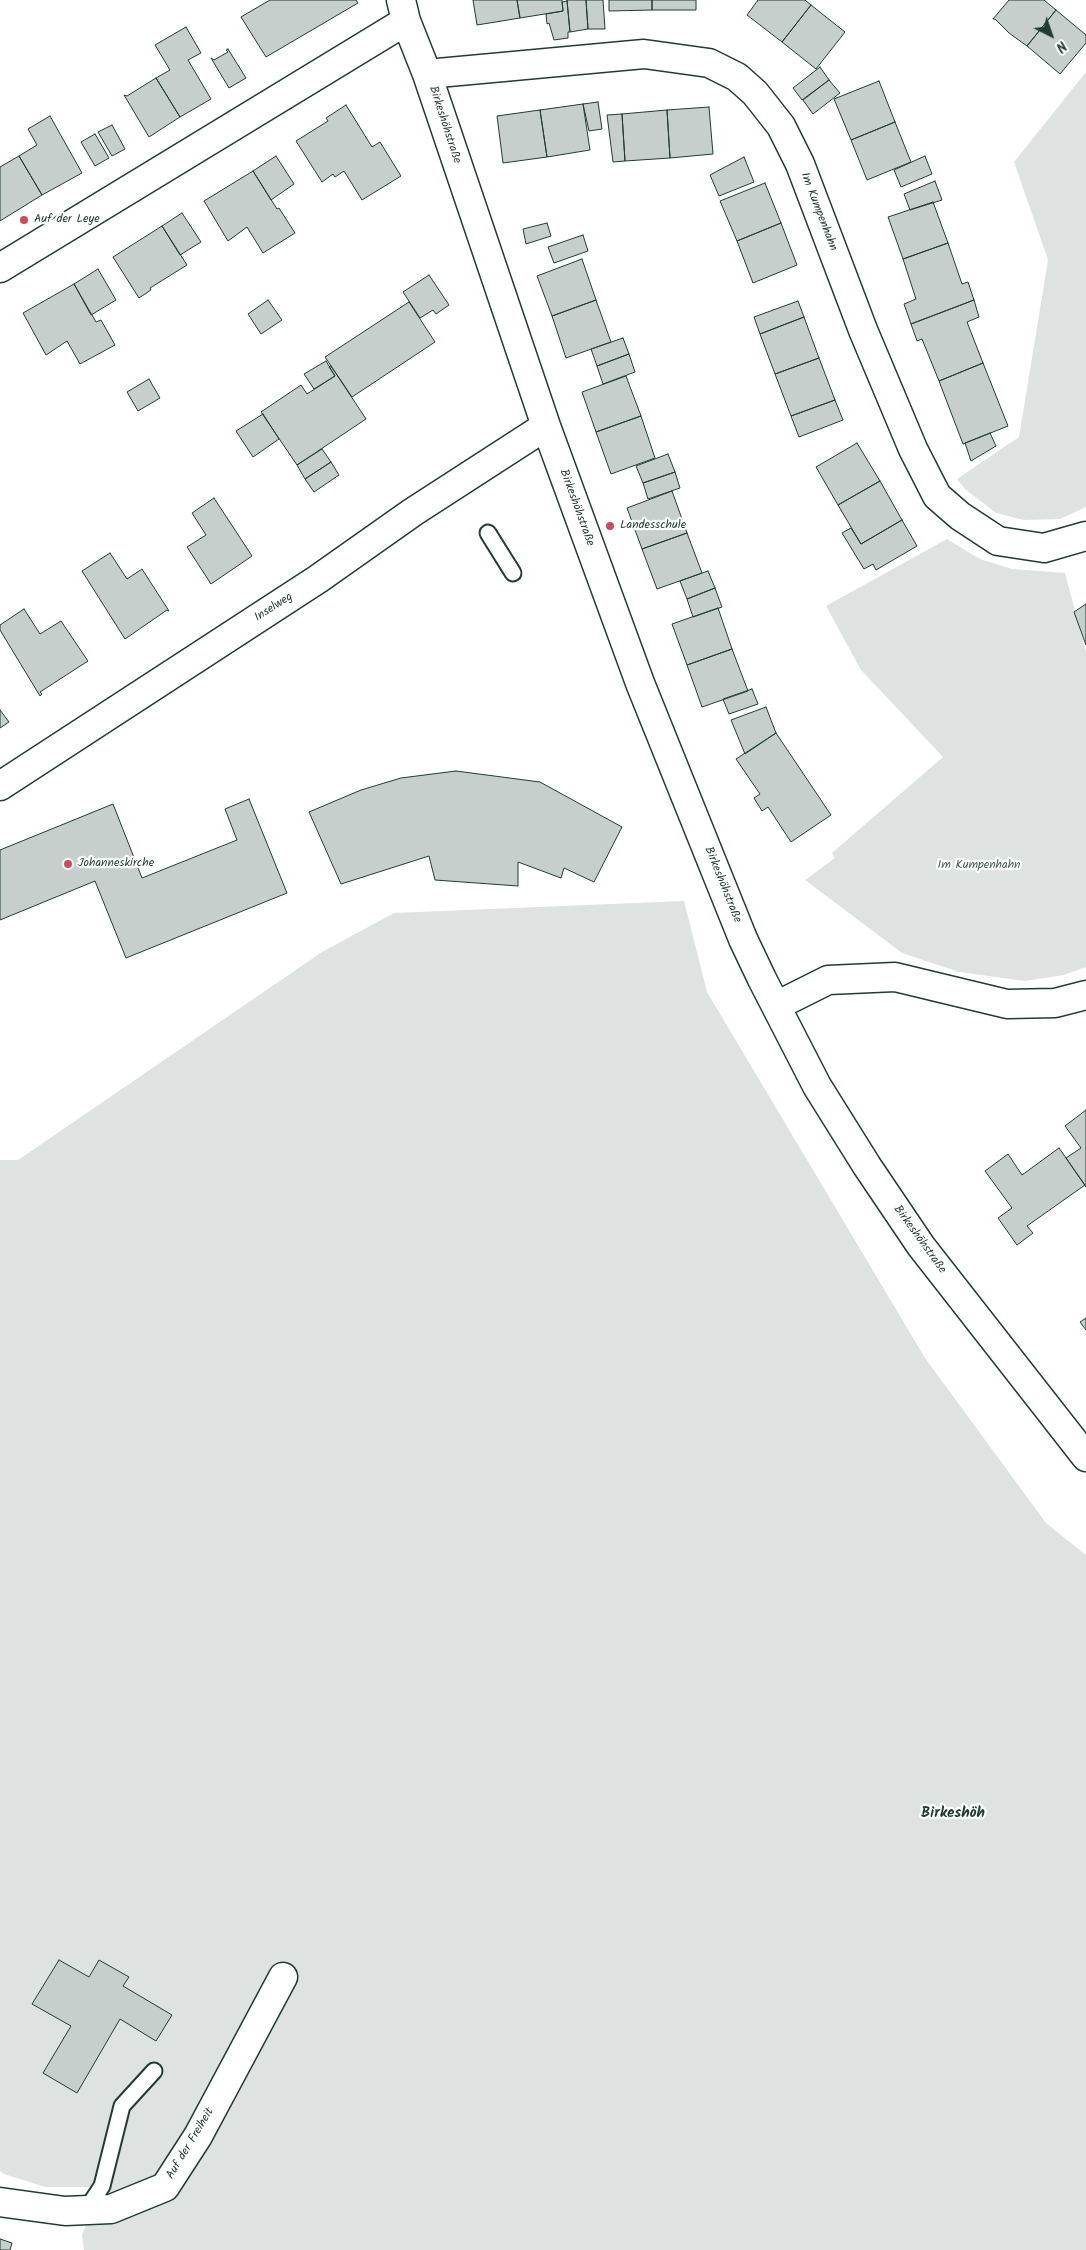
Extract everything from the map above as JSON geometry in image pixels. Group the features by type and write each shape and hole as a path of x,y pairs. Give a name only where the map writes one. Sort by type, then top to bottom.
{"street":[{"name":"Birkeshöhstraße","path":"404,11 546,426 640,683 744,939 817,1086 867,1166 921,1246 1086,1457"},
{"path":"0,268 404,11"},
{"name":"Im Kumpenhahn","path":"427,74 644,54 709,63 737,77 755,93 780,126 800,164 863,330 913,449 937,496 960,516 998,541 1044,548 1086,536"},
{"name":"Inselweg","path":"0,786 302,590 413,512 546,426"},
{"path":"776,1006 828,980 895,977 1007,1004 1055,1003 1086,995"},
{"name":"Auf der Freiheit","path":"0,2202 65,2210 111,2209 165,2187 198,2136 283,1977"}],"lane":[{"path":"488,533 513,573"},
{"path":"86,2210 102,2186 122,2106 154,2071"}],"green space":[{"path":"1086,72 1086,507 1060,519 1024,520 996,513 965,489 957,479 1019,437 1048,260 1014,162"},
{"name":"Im Kumpenhahn","path":"947,539 980,559 1012,569 1065,573 1086,652 1086,967 1064,975 1025,981 959,972 902,953 805,880 835,858 832,853 943,757 861,670 826,606"},
{"path":"684,901 707,992 925,1358 1046,1523 1086,1555 1086,2250 84,2250 82,2235 101,2187 45,2187 0,2171 0,1160 18,1160 322,952 394,913"}],"building":[{"path":"270,0 356,0 358,3 266,57 241,17"},
{"path":"473,0 517,0 520,18 477,25"},
{"path":"517,0 562,0 563,11 520,18"},
{"path":"567,0 586,0 588,29 570,32"},
{"path":"586,0 603,0 605,29 588,29"},
{"path":"609,0 652,0 652,10 609,11"},
{"path":"652,0 696,0 696,10 652,10"},
{"path":"758,0 805,0 811,5 782,42 747,15"},
{"path":"1009,0 1044,0 1056,10 1027,46 993,19"},
{"path":"567,1 570,32 568,32 568,38 554,40 549,23 547,24 546,14 563,11 562,2"},
{"path":"811,5 845,32 816,69 782,42"},
{"path":"1056,10 1086,35 1086,43 1060,74 1027,46"},
{"path":"186,27 201,53 188,60 211,99 180,117 156,78 170,70 155,45"},
{"path":"228,49 246,78 229,88 211,58 214,60 228,52 226,50"},
{"path":"820,67 829,80 802,100 793,88"},
{"path":"156,78 180,117 149,137 124,95 127,96"},
{"path":"829,80 840,93 813,114 803,100"},
{"path":"879,81 895,122 851,140 834,99"},
{"path":"598,102 602,129 589,131 583,104"},
{"path":"583,104 590,150 547,157 540,110"},
{"path":"346,105 372,147 380,142 401,176 362,200 344,171 335,177 333,174 322,182 296,141 328,121 326,118"},
{"path":"709,107 713,154 670,158 667,110"},
{"path":"540,110 547,157 503,163 497,116"},
{"path":"667,110 670,158 625,161 622,114"},
{"path":"622,114 625,161 613,162 607,115"},
{"path":"50,116 82,173 42,195 19,156 37,145 28,129"},
{"path":"895,122 911,162 867,180 851,140"},
{"path":"112,125 125,149 112,156 98,132"},
{"path":"95,134 109,158 95,166 81,142"},
{"path":"19,156 42,195 0,221 0,167"},
{"path":"276,156 294,184 271,200 253,171"},
{"path":"925,156 932,174 901,187 894,170"},
{"path":"744,157 754,182 719,196 710,175"},
{"path":"253,171 295,233 263,253 247,227 228,241 204,201"},
{"path":"935,181 942,200 910,210 904,194"},
{"path":"765,183 781,223 737,241 720,201"},
{"path":"933,202 948,243 903,259 888,217"},
{"path":"182,213 201,242 180,255 162,226"},
{"path":"547,223 551,236 526,244 523,229"},
{"path":"781,223 797,265 753,283 737,241"},
{"path":"162,226 187,265 150,288 151,290 139,298 113,257"},
{"path":"583,235 588,251 554,263 548,247"},
{"path":"948,243 962,284 968,282 974,300 911,324 904,304 916,299 903,259"},
{"path":"582,259 596,300 552,316 537,276"},
{"path":"98,269 116,300 91,315 74,284"},
{"path":"429,275 449,305 436,314 433,310 420,318 403,292"},
{"path":"74,284 96,322 101,320 115,345 80,364 67,341 46,355 23,313"},
{"path":"268,300 282,320 261,334 248,314"},
{"path":"596,300 611,342 566,358 552,316"},
{"path":"974,300 979,317 967,322 983,363 939,381 922,339 917,341 911,324"},
{"path":"798,301 804,317 760,334 754,317"},
{"path":"409,302 435,342 352,397 325,357"},
{"path":"804,317 819,358 775,374 760,334"},
{"path":"623,338 629,354 597,366 591,349"},
{"path":"629,354 635,372 603,384 597,366"},
{"path":"819,358 835,400 791,416 775,374"},
{"path":"326,361 335,376 314,389 304,374"},
{"path":"983,363 1008,426 963,444 939,381"},
{"path":"331,366 366,419 297,465 261,412 301,385 307,394 335,376 329,367"},
{"path":"626,376 641,416 596,432 582,392"},
{"path":"149,379 160,398 138,411 127,392"},
{"path":"835,400 843,420 799,437 791,416"},
{"path":"263,414 279,439 253,457 236,431"},
{"path":"641,416 655,458 611,474 596,432"},
{"path":"990,433 996,446 971,461 965,443"},
{"path":"857,443 880,481 838,505 816,467"},
{"path":"322,449 331,462 305,479 297,465"},
{"path":"668,454 675,472 643,483 636,466"},
{"path":"331,462 339,475 314,492 305,479"},
{"path":"675,472 680,488 648,499 643,483"},
{"path":"880,481 902,520 861,544 838,505"},
{"path":"672,491 687,533 642,549 627,508"},
{"path":"214,498 252,556 211,584 187,547 206,535 192,513"},
{"path":"902,520 917,546 876,570 873,564 864,569 842,533 851,528 861,544"},
{"path":"687,533 702,573 657,589 642,549"},
{"path":"110,553 127,579 142,569 169,611 167,610 125,639 82,571"},
{"path":"708,571 715,588 687,599 680,581"},
{"path":"715,588 722,607 693,617 687,599"},
{"path":"1086,604 1086,645 1074,612"},
{"path":"718,608 732,649 687,665 672,624"},
{"path":"24,609 40,634 61,621 88,661 40,692 42,694 40,696 0,630 0,625"},
{"path":"732,649 748,691 702,707 687,665"},
{"path":"752,689 758,704 729,714 723,699"},
{"path":"766,707 776,733 745,754 731,720"},
{"path":"0,710 9,722 0,728"},
{"path":"776,733 831,815 791,842 768,807 762,811 754,798 760,794 736,759"},
{"path":"456,771 540,782 622,827 594,882 564,868 561,878 518,862 518,886 435,880 429,856 341,884 309,812 361,790 401,778"},
{"name":"Johanneskirche","path":"249,799 287,893 126,958 95,881 0,920 0,850 113,804 142,878 237,840 225,809"},
{"path":"1086,1110 1086,1187 1066,1158 1081,1148 1065,1126"},
{"path":"1059,1148 1085,1185 1027,1226 1033,1233 1017,1245 998,1218 1012,1208 985,1171 1008,1154 1022,1175"},
{"path":"1086,1318 1086,1330 1080,1322"},
{"path":"59,1960 89,1977 99,1960 129,1977 123,1986 172,2015 156,2041 120,2019 77,2093 43,2073 71,2026 32,2004"},
{"path":"0,2239 12,2243 10,2250 0,2250"}],"place":[{"name":"Auf der Leye","path":"24,220"},
{"name":"Landesschule","path":"610,526"},
{"name":"Johanneskirche","path":"68,864"}],"district":[{"name":"Birkeshöh","path":"953,1814"}]}
